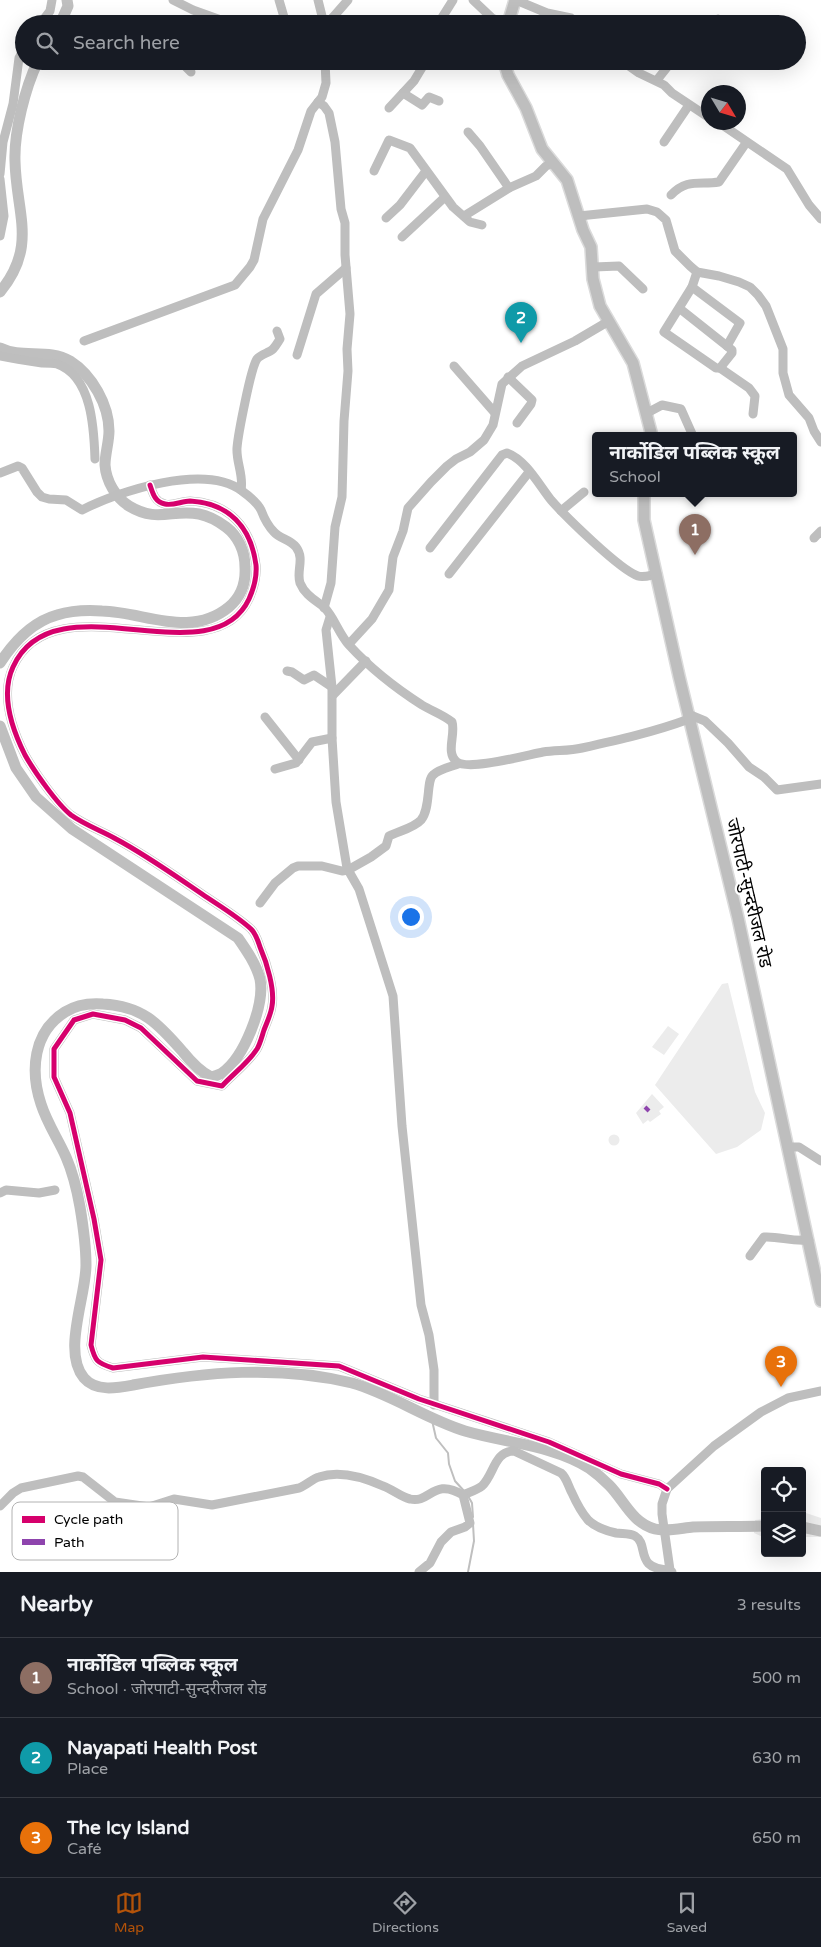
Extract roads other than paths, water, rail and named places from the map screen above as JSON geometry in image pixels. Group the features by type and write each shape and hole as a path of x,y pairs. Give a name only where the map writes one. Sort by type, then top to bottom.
{"main road":[{"path":"510,15 516,0"},
{"path":"507,70 526,108 542,149 567,180 591,247 596,293 600,306 633,363 651,432"},
{"name":"जोरपाटी-सुन्दरीजल रोड","path":"644,497 644,520 738,918 821,1301"}],"street":[{"path":"47,15 50,11 52,0"},
{"path":"173,0 185,3 204,15"},
{"path":"279,0 283,15"},
{"path":"318,0 322,15"},
{"path":"334,15 348,0"},
{"path":"444,15 453,0"},
{"path":"473,0 489,15"},
{"path":"516,0 556,15"},
{"path":"0,174 3,142 13,104 17,70"},
{"path":"84,341 235,285 242,278 254,260 263,219 298,150 304,126 311,111 322,97 326,83 325,70"},
{"path":"389,108 414,81 421,70"},
{"path":"634,70 639,74 656,80 701,113"},
{"path":"656,80 664,70"},
{"path":"403,93 422,105 429,98 439,101"},
{"path":"318,102 329,113 334,142 341,209 345,223 350,314 342,497 335,527 331,583 324,608"},
{"path":"664,142 689,105"},
{"path":"729,130 787,169 809,205 821,219"},
{"path":"468,132 509,188"},
{"path":"374,172 389,140 410,148 445,197 470,222 482,225"},
{"path":"671,195 693,182 719,182 746,143"},
{"path":"464,216 509,188 536,176 552,163"},
{"path":"386,218 400,204 426,171"},
{"path":"0,179 4,216 0,236"},
{"path":"402,237 445,197"},
{"path":"579,216 647,209 658,212 668,225 675,251 697,272 719,276 750,287 766,306 783,349 783,373 790,395 809,418 821,442"},
{"path":"594,267 619,266 643,289"},
{"path":"297,356 316,294 346,268"},
{"path":"697,272 692,287 664,332 749,388 755,396 754,414"},
{"path":"692,287 740,323 727,346"},
{"path":"679,308 732,350 732,353 720,368"},
{"path":"349,644 372,619 389,590 393,556 403,531 408,508 447,466 470,452 484,440 493,425 499,390 508,377 522,366 576,341 609,321"},
{"path":"241,490 242,481 237,448 247,389 258,357 273,349 280,339 277,331"},
{"path":"0,356 57,364 68,371 80,383 87,397 90,409 96,459"},
{"path":"454,366 495,414"},
{"path":"508,377 532,400 517,423"},
{"path":"647,413 662,405 681,409 691,432"},
{"path":"430,548 504,454 515,457 561,511 613,559 636,576 642,577 656,574"},
{"path":"0,473 18,466 22,468 42,497 66,500 82,510 130,490 170,482 205,480 227,484 241,490 257,504 273,532 296,546 301,559 298,578 301,586 310,598 324,608 349,644 366,661 421,704 452,722 454,730 452,749 454,760 458,764"},
{"path":"449,574 529,472"},
{"path":"150,486 154,497 167,505 183,501 205,502 225,511 239,522 251,541 256,568 255,582 246,605 230,620 211,629 183,632 100,626 70,629 42,635 17,658 9,676 6,687 10,716 24,752 32,766 68,813 118,839 176,876 253,931 269,967 273,1004 258,1048 222,1086 197,1081 141,1028 125,1020 93,1014 74,1020 54,1049 54,1077 70,1113 94,1219 100,1260 91,1345 94,1358 99,1364 113,1368 203,1357 339,1366 434,1405 549,1442 621,1474 659,1484 667,1489"},
{"path":"561,511 584,492"},
{"path":"330,617 326,630 333,691 332,738 336,802 348,870 359,889 393,996 403,1135 421,1306 429,1335 434,1370 434,1405"},
{"path":"333,691 366,661"},
{"path":"287,671 304,680 314,675 333,691"},
{"path":"260,903 275,883 298,866 322,866 348,870 371,858 386,846 390,836 420,822 426,813 430,790 429,781 433,775 458,764 482,764 543,752 580,748 662,729 689,716 705,721 748,766 764,777 777,790 821,784"},
{"path":"265,717 299,760"},
{"path":"274,769 296,763 312,742 332,738"},
{"path":"788,1147 799,1147 821,1161"},
{"path":"0,1193 6,1190 39,1192 54,1190"},
{"path":"750,1256 764,1237 771,1236 795,1242 809,1240"},
{"path":"464,1495 480,1488 484,1484 500,1456 507,1451 514,1452 561,1473 589,1521 600,1528 615,1533 636,1536 640,1541 645,1558 652,1566 658,1570 671,1571 662,1514 662,1504 667,1489 714,1446 761,1412 788,1398 821,1391"},
{"path":"165,1502 174,1499 212,1504 299,1488 317,1478 340,1473 383,1486 411,1500 419,1499 445,1488 454,1489 464,1495 470,1523 451,1532 441,1542 430,1563 419,1572"},
{"path":"0,1506 21,1488 78,1476 83,1477 115,1502"}],"waterway":[{"path":"64,15 68,6 67,0"},
{"path":"0,292 12,275 19,259 22,244 15,149 21,110 34,70"},
{"path":"0,348 17,353 62,357 78,367 92,382 106,411 109,431 105,465 107,477 116,494 124,503 148,514 189,513 210,517 234,535 240,544 245,561 244,584 237,598 229,607 214,616 199,621 183,623 118,612 79,611 62,614 48,618 31,628 17,641 0,663"},
{"path":"0,726 16,768 36,797 72,829 238,938 254,963 260,979 259,1003 245,1044 230,1066 222,1073 211,1077 196,1066 148,1018 139,1012 117,1005 88,1004 69,1010 54,1020 40,1041 35,1066 38,1091 46,1118 71,1169 78,1194 83,1228 86,1265 75,1339 75,1354 78,1367 84,1378 94,1385 107,1388 160,1380 242,1372 270,1372 325,1377 352,1383 381,1393 436,1420 465,1431 544,1449 575,1460 589,1468 604,1481 640,1522 655,1529 674,1530 693,1527 761,1526"},
{"path":"431,1416 436,1438 448,1453 449,1464 455,1481 465,1492"},
{"path":"468,1496 472,1503 473,1517"},
{"path":"468,1572 474,1541 473,1524"},
{"path":"806,1528 821,1531"}],"place":[{"name":"Nayapati Health Post","path":"521,343"},
{"name":"नार्कोडिल पब्लिक स्कूल","path":"695,555"},
{"name":"The Icy Island","path":"781,1387"}]}
